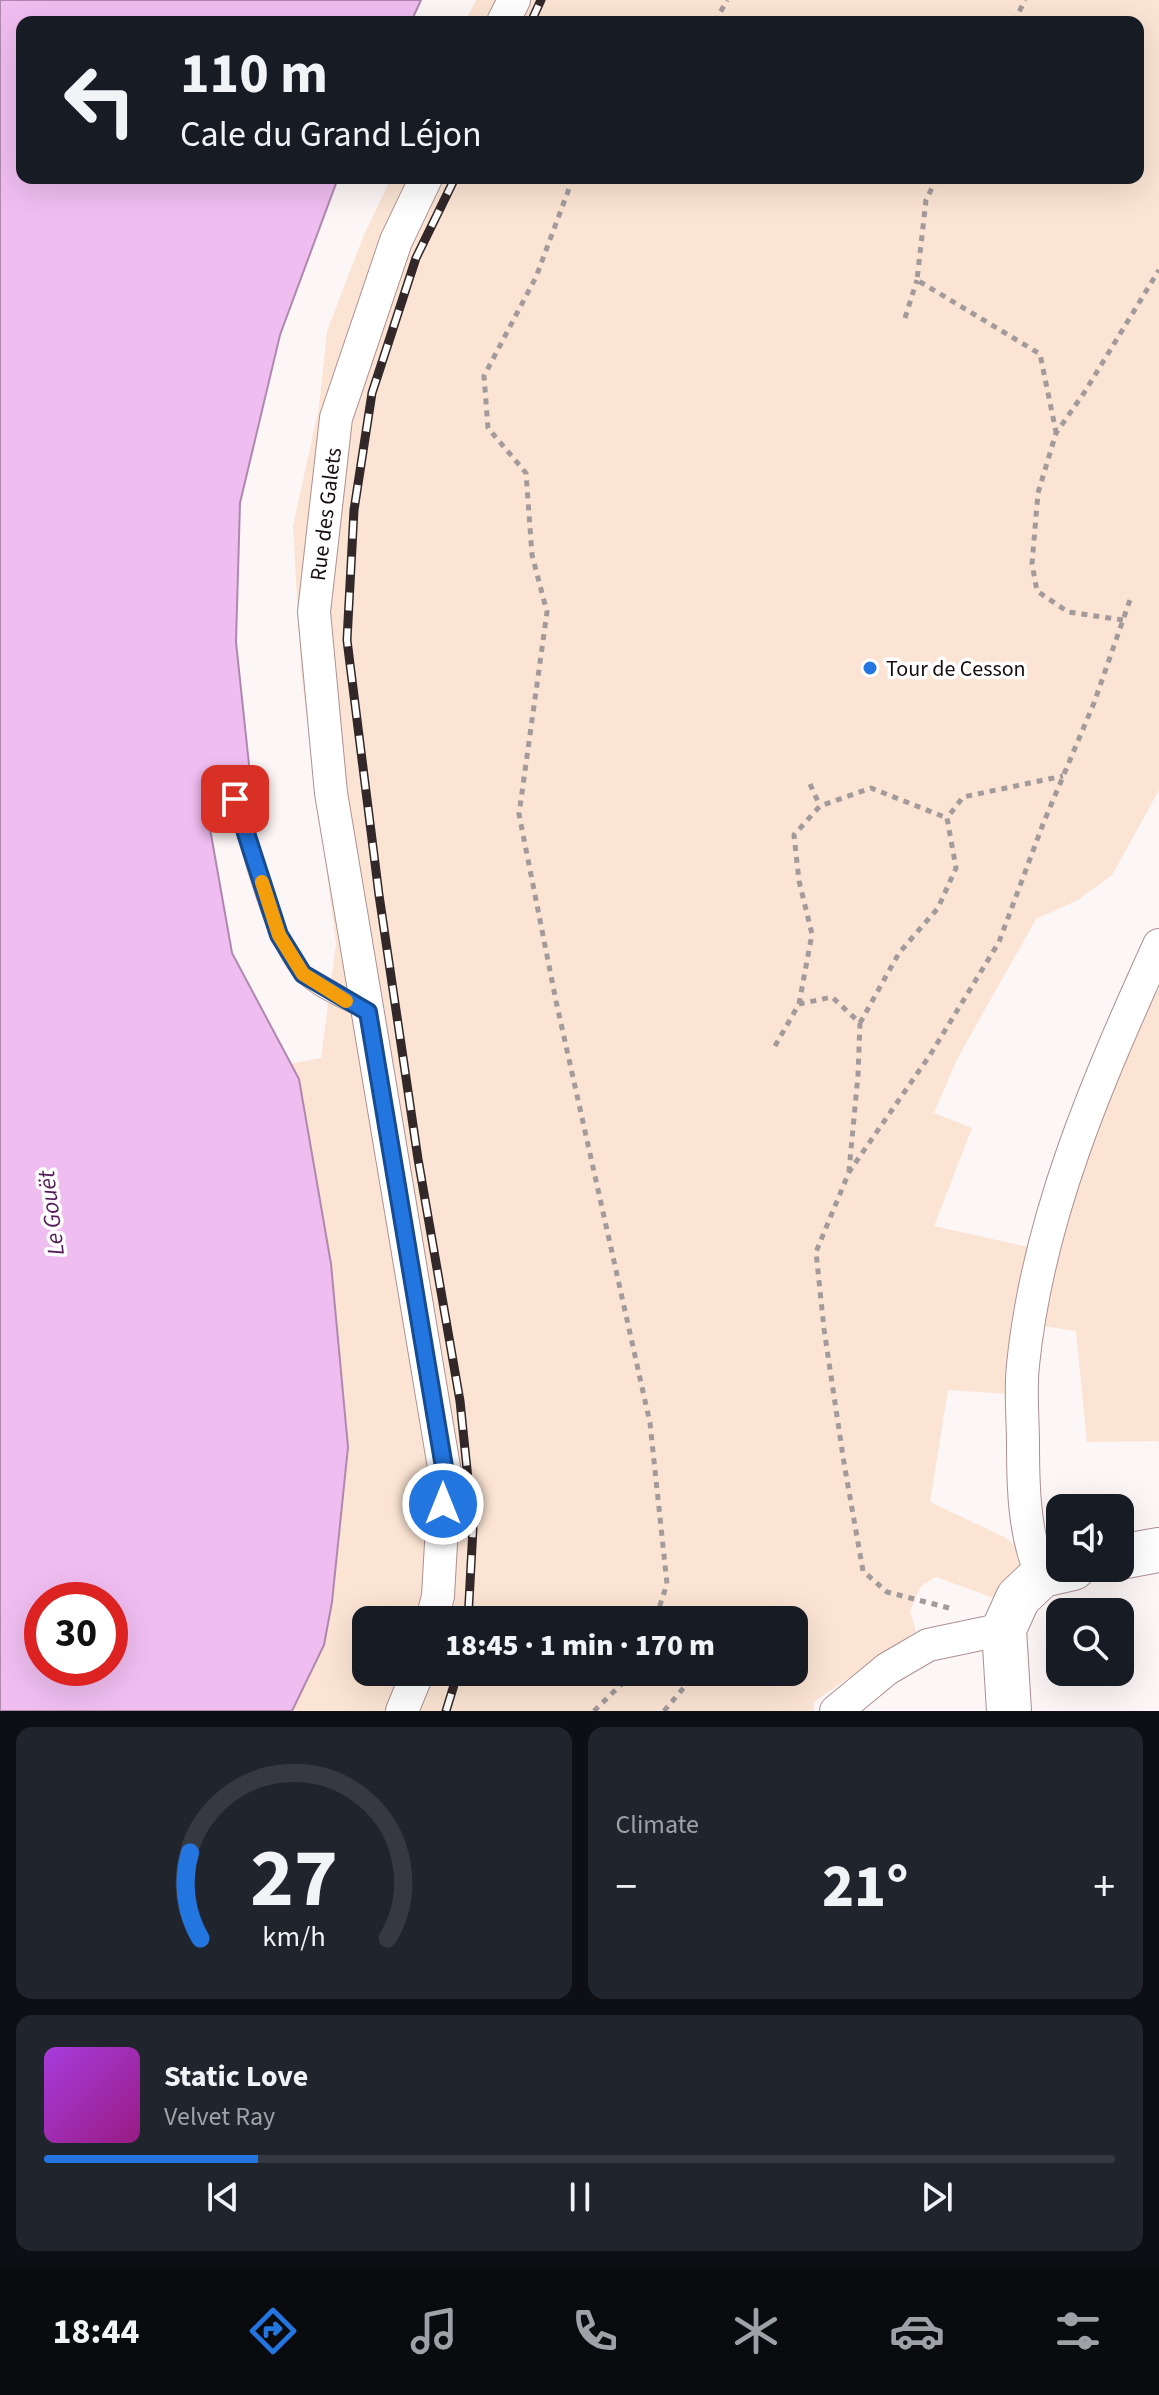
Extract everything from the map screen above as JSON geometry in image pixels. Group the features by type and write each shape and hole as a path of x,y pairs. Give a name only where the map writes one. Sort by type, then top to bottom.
{"street":[{"name":"Rue des Galets","path":"423,184 396,241 336,418 314,612 331,793 445,1473 436,1606"},
{"path":"1046,1564 1032,1553 1023,1466 1023,1368 1033,1299 1075,1139 1102,1070 1159,945"},
{"path":"1134,1554 1159,1550"},
{"path":"836,1711 887,1669 928,1645 989,1631 1018,1598 1046,1579"},
{"path":"989,1631 1009,1711"},
{"path":"402,1711 412,1686"}],"lane":[{"path":"235,799 279,935 303,974 368,1012"}],"path":[{"path":"571,184 536,277 484,376 488,428 526,473 532,555 547,612 519,814 556,1001 650,1423 667,1584 660,1606"},
{"path":"905,318 917,280 926,200 934,184"},
{"path":"1123,620 1068,612 1037,591 1032,564 1038,493 1056,433 1159,270"},
{"path":"917,280 1040,354 1056,433"},
{"path":"989,1631 956,1610 887,1592 863,1571 826,1344 816,1252 849,1172 930,1055 999,942 1094,703 1131,597"},
{"path":"849,1172 860,1023 899,953 938,908 956,868 947,818 963,797 1063,776"},
{"path":"810,784 820,806"},
{"path":"775,1046 799,1004 812,934 799,881 794,835 820,806 871,788 947,818"},
{"path":"799,1004 832,997 860,1023"},
{"path":"594,1711 620,1686"},
{"path":"664,1711 685,1686"}],"shaded area":[{"path":"476,0 1159,0 1159,790 1112,875 1078,900 1036,919 957,1059 934,1113 972,1128 934,1226 1033,1248 1010,1394 948,1390 930,1502 1006,1538 1030,1560 999,1600 936,1577 921,1586 910,1611 916,1631 814,1702 814,1711 292,1711 324,1645 332,1602 348,1447 331,1264 299,1079 290,1064 321,1058 336,944 301,671 293,526 319,407 327,331 364,235 388,184 1144,184 1144,16 468,16"},
{"path":"1159,989 1159,1444 1158,1441 1087,1442 1076,1331 1042,1326 1056,1243 1132,1034"}],"water":[{"name":"Le Gouët","path":"0,0 421,0 414,16 16,16 16,184 336,184 280,335 240,503 236,642 252,793 206,806 232,953 299,1079 331,1264 348,1447 332,1602 324,1645 292,1711 0,1711"}],"railway":[{"path":"534,16 541,0"},
{"path":"452,184 416,258 372,393 354,510 347,640 379,895 418,1159 460,1401 473,1528 469,1606"},
{"path":"446,1711 454,1686"}],"slow traffic":[{"path":"262,882 279,935 303,974 346,1001"}],"place":[{"name":"Tour de Cesson","path":"870,668"}],"route":[{"path":"235,799 279,935 291,955 303,974 368,1012 445,1473 443,1504"}]}
